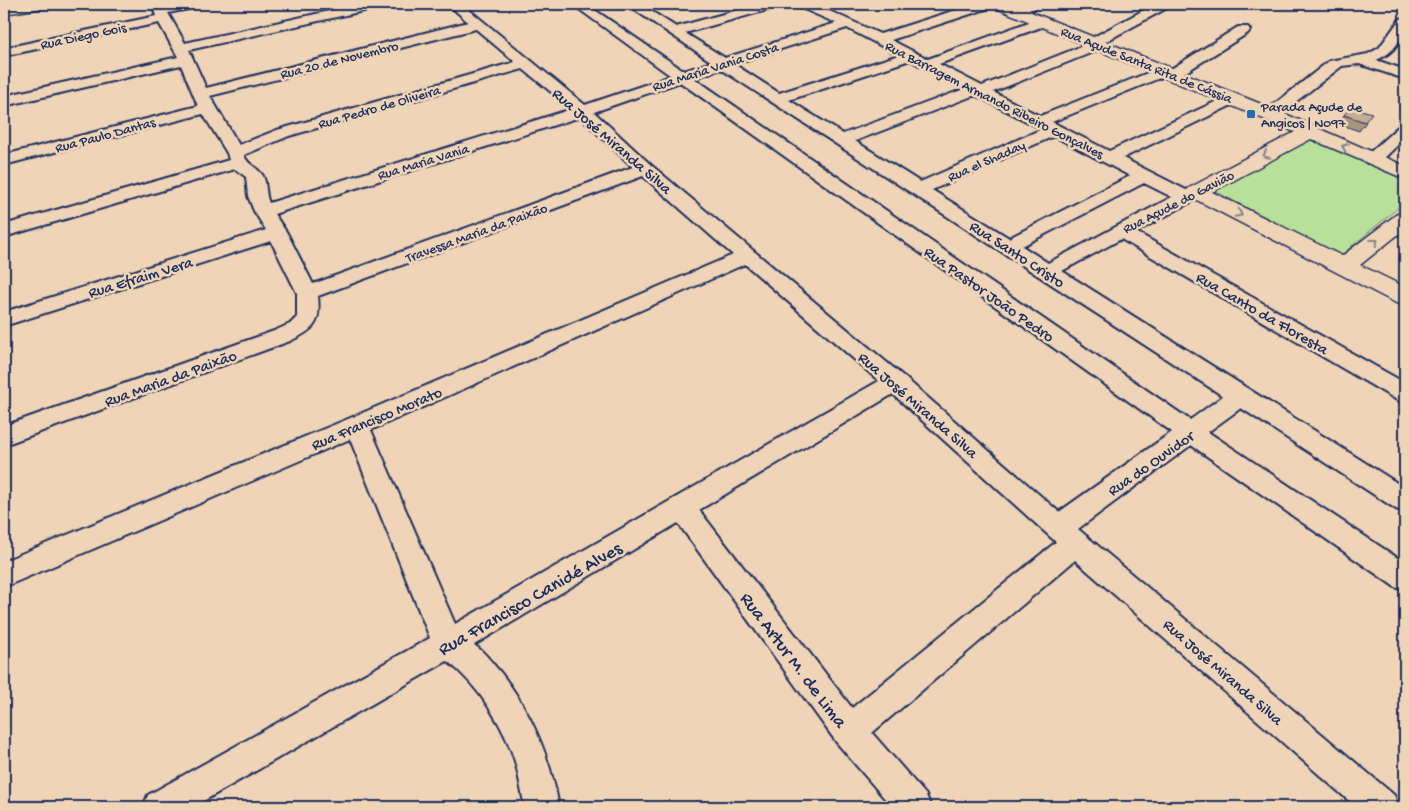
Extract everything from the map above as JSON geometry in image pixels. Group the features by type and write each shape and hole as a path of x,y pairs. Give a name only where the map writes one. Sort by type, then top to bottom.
{"main road":[{"path":"4,10 42,4"}],"street":[{"name":"Rua Diego Gois","path":"4,52 160,11 194,4"},
{"path":"4,101 377,4"},
{"name":"Rua José Miranda Silva","path":"454,4 524,64 583,110 645,170 895,382 1067,535 1382,807"},
{"name":"Rua Pastor João Pedro","path":"578,4 1191,434 1405,578"},
{"name":"Rua Santo Cristo","path":"632,4 918,190 1405,500"},
{"path":"674,32 773,4"},
{"name":"Rua Barragem Armando Ribeiro Gonçalves","path":"804,4 848,23 1143,176 1190,194"},
{"path":"875,37 965,4"},
{"path":"875,37 987,4"},
{"name":"Rua Açude Santa Rita de Cássia","path":"999,4 1270,114 1405,173"},
{"path":"1017,11 1034,4"},
{"path":"843,140 978,91 1096,44 1162,5"},
{"path":"823,12 842,6"},
{"path":"160,11 183,54 203,101 237,158 253,174 256,180 256,196 277,233 307,294"},
{"path":"926,64 1042,22"},
{"path":"1270,114 1334,64 1344,60 1373,56 1385,50 1405,22"},
{"name":"Rua Maria Vania Costa","path":"583,110 848,23"},
{"name":"Rua 20 de Novembro","path":"203,101 478,24"},
{"path":"1038,122 1169,73 1243,30"},
{"path":"777,99 909,56"},
{"path":"1360,59 1405,75"},
{"name":"Rua Pedro de Oliveira","path":"4,231 237,158 283,133 524,64"},
{"path":"1109,158 1233,99"},
{"name":"Rua Paulo Dantas","path":"4,160 203,101"},
{"name":"Rua Maria Vania","path":"263,211 583,110"},
{"path":"1373,159 1405,129"},
{"name":"Rua el Shaday","path":"918,190 1054,130"},
{"name":"Rua Açude do Gavião","path":"1046,270 1309,132"},
{"name":"Travessa Maria da Paixão","path":"307,294 645,170"},
{"path":"1008,246 1143,176"},
{"path":"1190,194 1344,266 1405,297"},
{"path":"1344,266 1405,219"},
{"name":"Rua Canto da Floresta","path":"1120,230 1405,394"},
{"name":"Rua Efraim Vera","path":"4,319 277,233"},
{"name":"Rua Francisco Morato","path":"4,574 357,426 747,256"},
{"name":"Rua Maria da Paixão","path":"4,436 298,329 307,320 309,313 307,294"},
{"name":"Rua Francisco Canidé Alves","path":"160,807 448,644 895,382"},
{"name":"Rua do Ouvidor","path":"849,731 1067,535 1191,434 1241,396"},
{"path":"357,426 448,644 472,661 508,708 534,768 542,807"},
{"name":"Rua Artur M. de Lima","path":"681,507 849,731 914,807"}],"green space":[{"path":"1308,134 1405,176 1405,202 1340,256 1209,188"}],"building":[{"path":"1350,107 1372,113 1365,122 1344,115"}],"place":[{"name":"Parada Açude de Angicos | N097","path":"1251,114"}]}
